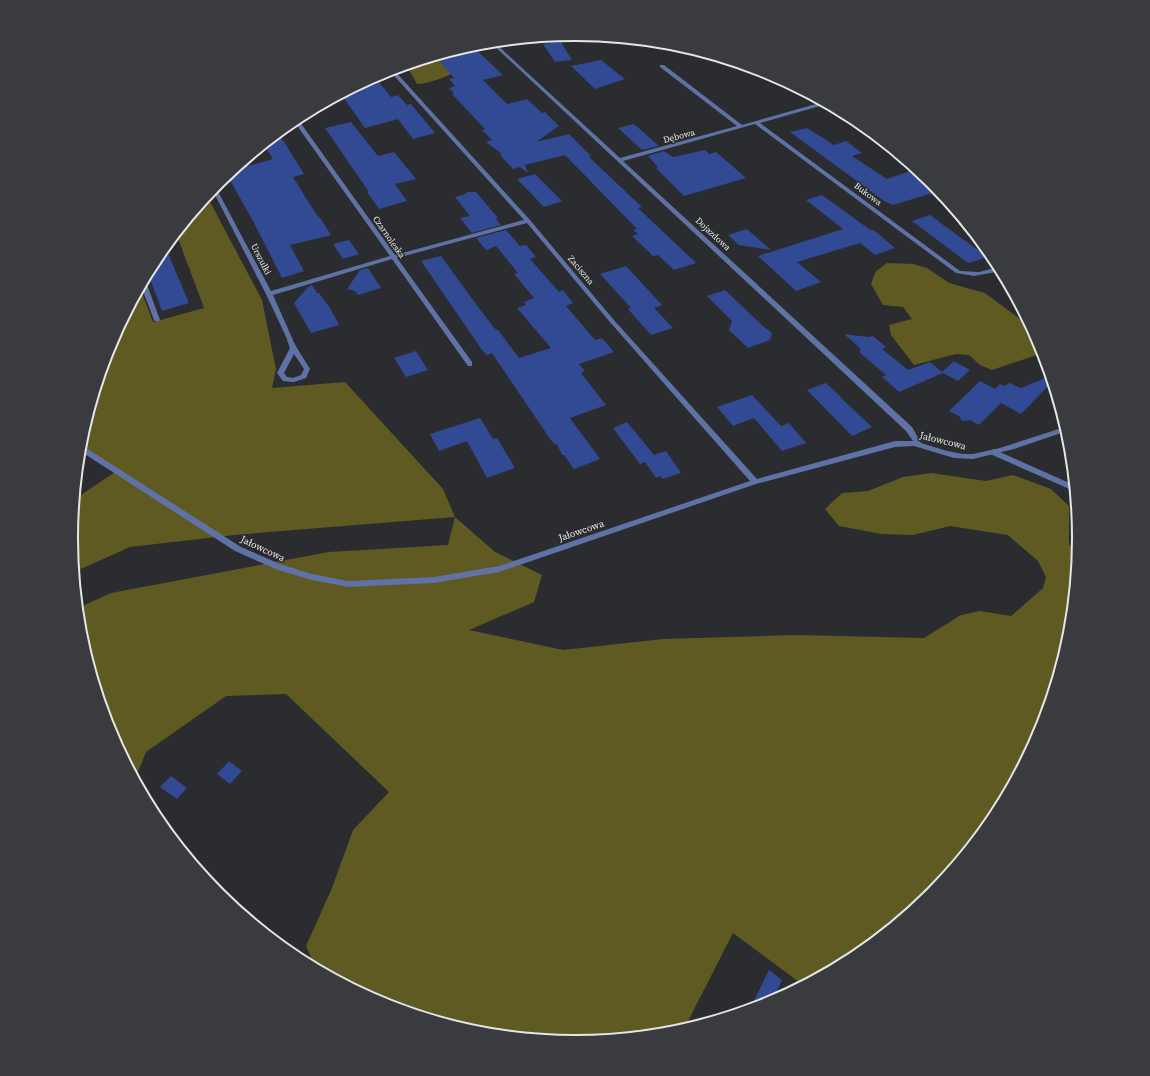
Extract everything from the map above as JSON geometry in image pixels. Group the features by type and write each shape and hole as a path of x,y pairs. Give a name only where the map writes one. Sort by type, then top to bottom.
{"street":[{"name":"Dojazdowa","path":"498,47 909,429 918,443"},
{"path":"662,66 742,127"},
{"name":"Zaciszna","path":"395,75 528,221 611,320 755,482"},
{"name":"Dębowa","path":"620,160 818,105"},
{"name":"Bukowa","path":"757,123 958,272 970,276 982,275 994,271"},
{"name":"Czarnoleska","path":"299,125 470,364"},
{"name":"Urszulki","path":"217,194 269,294 290,340 292,349"},
{"path":"269,294 393,257 528,221"},
{"path":"145,288 157,320"},
{"path":"292,349 300,356 307,369 304,376 294,380 285,379 280,372 292,349"},
{"name":"Jałowcowa","path":"86,452 115,472 238,548 278,567 312,577 348,584 409,583 499,569 668,510 755,482 895,444 907,442 918,443 962,457 993,452 1060,431"},
{"path":"993,452 1069,486"}],"shaded area":[{"path":"451,57 458,71 433,81 417,84 409,70"},
{"path":"210,201 262,300 276,369 272,388 345,382 443,489 455,517 234,535 130,547 79,570 78,538 80,496 115,472 86,454 95,409 104,378 129,318 142,294 153,322 204,308 178,239"},
{"path":"887,263 913,264 927,268 949,283 985,293 1022,321 1037,355 992,370 980,365 969,355 956,354 914,365 891,335 889,325 912,319 903,307 883,305 871,284 876,271"},
{"path":"931,473 986,481 1013,475 1051,489 1069,506 1069,544 1072,547 1068,603 1055,667 1046,698 1021,758 1005,787 969,841 949,866 903,912 851,951 799,982 733,933 688,1022 640,1031 575,1035 510,1031 446,1018 415,1009 355,984 312,959 306,946 332,888 353,830 389,792 286,694 226,696 146,752 137,773 129,758 116,728 104,698 95,667 83,606 111,593 329,552 448,545 455,517 495,552 542,575 534,602 469,630 563,650 663,639 797,635 924,638 961,615 980,611 1011,616 1043,588 1046,577 1038,561 1008,535 950,526 913,535 882,534 839,526 825,509 842,493 868,491 903,477"}],"building":[{"path":"561,42 572,60 555,62 543,44"},
{"path":"478,51 503,75 483,80 507,104 527,99 542,113 545,112 559,126 536,142 569,134 591,156 589,157 642,207 638,208 696,263 674,270 658,255 653,256 632,236 638,234 633,230 637,229 565,155 525,165 528,173 520,167 513,169 500,155 502,154 486,142 492,140 482,130 485,129 452,94 454,93 449,88 455,86 449,79 454,78 439,60"},
{"path":"601,60 625,79 595,89 571,66"},
{"path":"379,82 391,97 398,95 407,105 411,104 435,133 413,139 398,119 365,128 344,98"},
{"path":"351,122 378,156 394,152 416,179 395,184 407,201 379,209 325,128"},
{"path":"634,124 659,146 642,150 618,128"},
{"path":"807,128 834,145 846,141 862,153 852,156 887,179 910,171 932,193 893,205 884,201 790,132"},
{"path":"281,137 304,174 293,177 331,235 290,245 304,271 282,278 230,181 244,167 273,159 266,149"},
{"path":"705,150 709,154 716,152 746,178 684,196 656,168 658,167 648,156 664,151 673,157"},
{"path":"535,174 562,201 544,207 517,179"},
{"path":"467,192 476,192 498,218 495,218 501,225 472,233 460,218 470,216 455,197"},
{"path":"822,195 869,229 875,231 895,248 875,255 860,243 797,262 821,282 796,291 758,256 843,229 806,200"},
{"path":"930,215 981,252 985,258 968,263 912,221"},
{"path":"747,229 771,250 739,245 728,235"},
{"path":"506,230 520,246 526,245 536,257 530,259 559,292 563,290 573,303 566,306 595,340 602,338 614,352 579,364 585,371 581,373 606,405 570,418 600,459 574,469 564,455 562,455 557,444 555,445 548,436 492,353 487,355 482,350 421,261 441,256 481,311 496,330 498,330 519,358 551,348 517,308 526,305 524,302 534,298 514,274 518,273 496,246 486,250 476,238"},
{"path":"349,240 359,254 343,259 333,244"},
{"path":"168,253 189,303 162,311 151,280"},
{"path":"626,266 662,305 654,308 673,328 651,335 628,309 631,308 600,274"},
{"path":"368,268 381,288 358,295 355,291 347,289 360,270"},
{"path":"312,285 330,308 339,325 311,333 294,303 309,286"},
{"path":"725,290 772,333 770,340 748,348 729,330 732,321 707,296"},
{"path":"844,334 868,337 873,336 886,347 882,349 908,370 930,362 942,372 954,361 970,370 958,381 943,373 899,392 882,377 886,375 860,353 860,348"},
{"path":"416,351 428,370 406,377 394,358"},
{"path":"1046,378 1048,386 1021,414 1001,403 979,425 970,420 962,421 959,416 949,411 980,381 995,389 1000,384 1005,386 1009,383 1021,388"},
{"path":"826,383 872,427 852,436 807,390"},
{"path":"752,395 781,426 789,423 806,443 782,451 754,418 733,426 717,407"},
{"path":"480,418 493,439 497,438 515,468 487,478 467,441 439,451 430,434"},
{"path":"627,422 654,455 666,451 681,473 662,479 660,476 656,478 645,462 640,464 613,428"},
{"path":"229,761 242,771 230,784 217,774"},
{"path":"171,776 187,788 177,799 160,787"},
{"path":"769,970 782,980 776,992 754,1002"}]}
